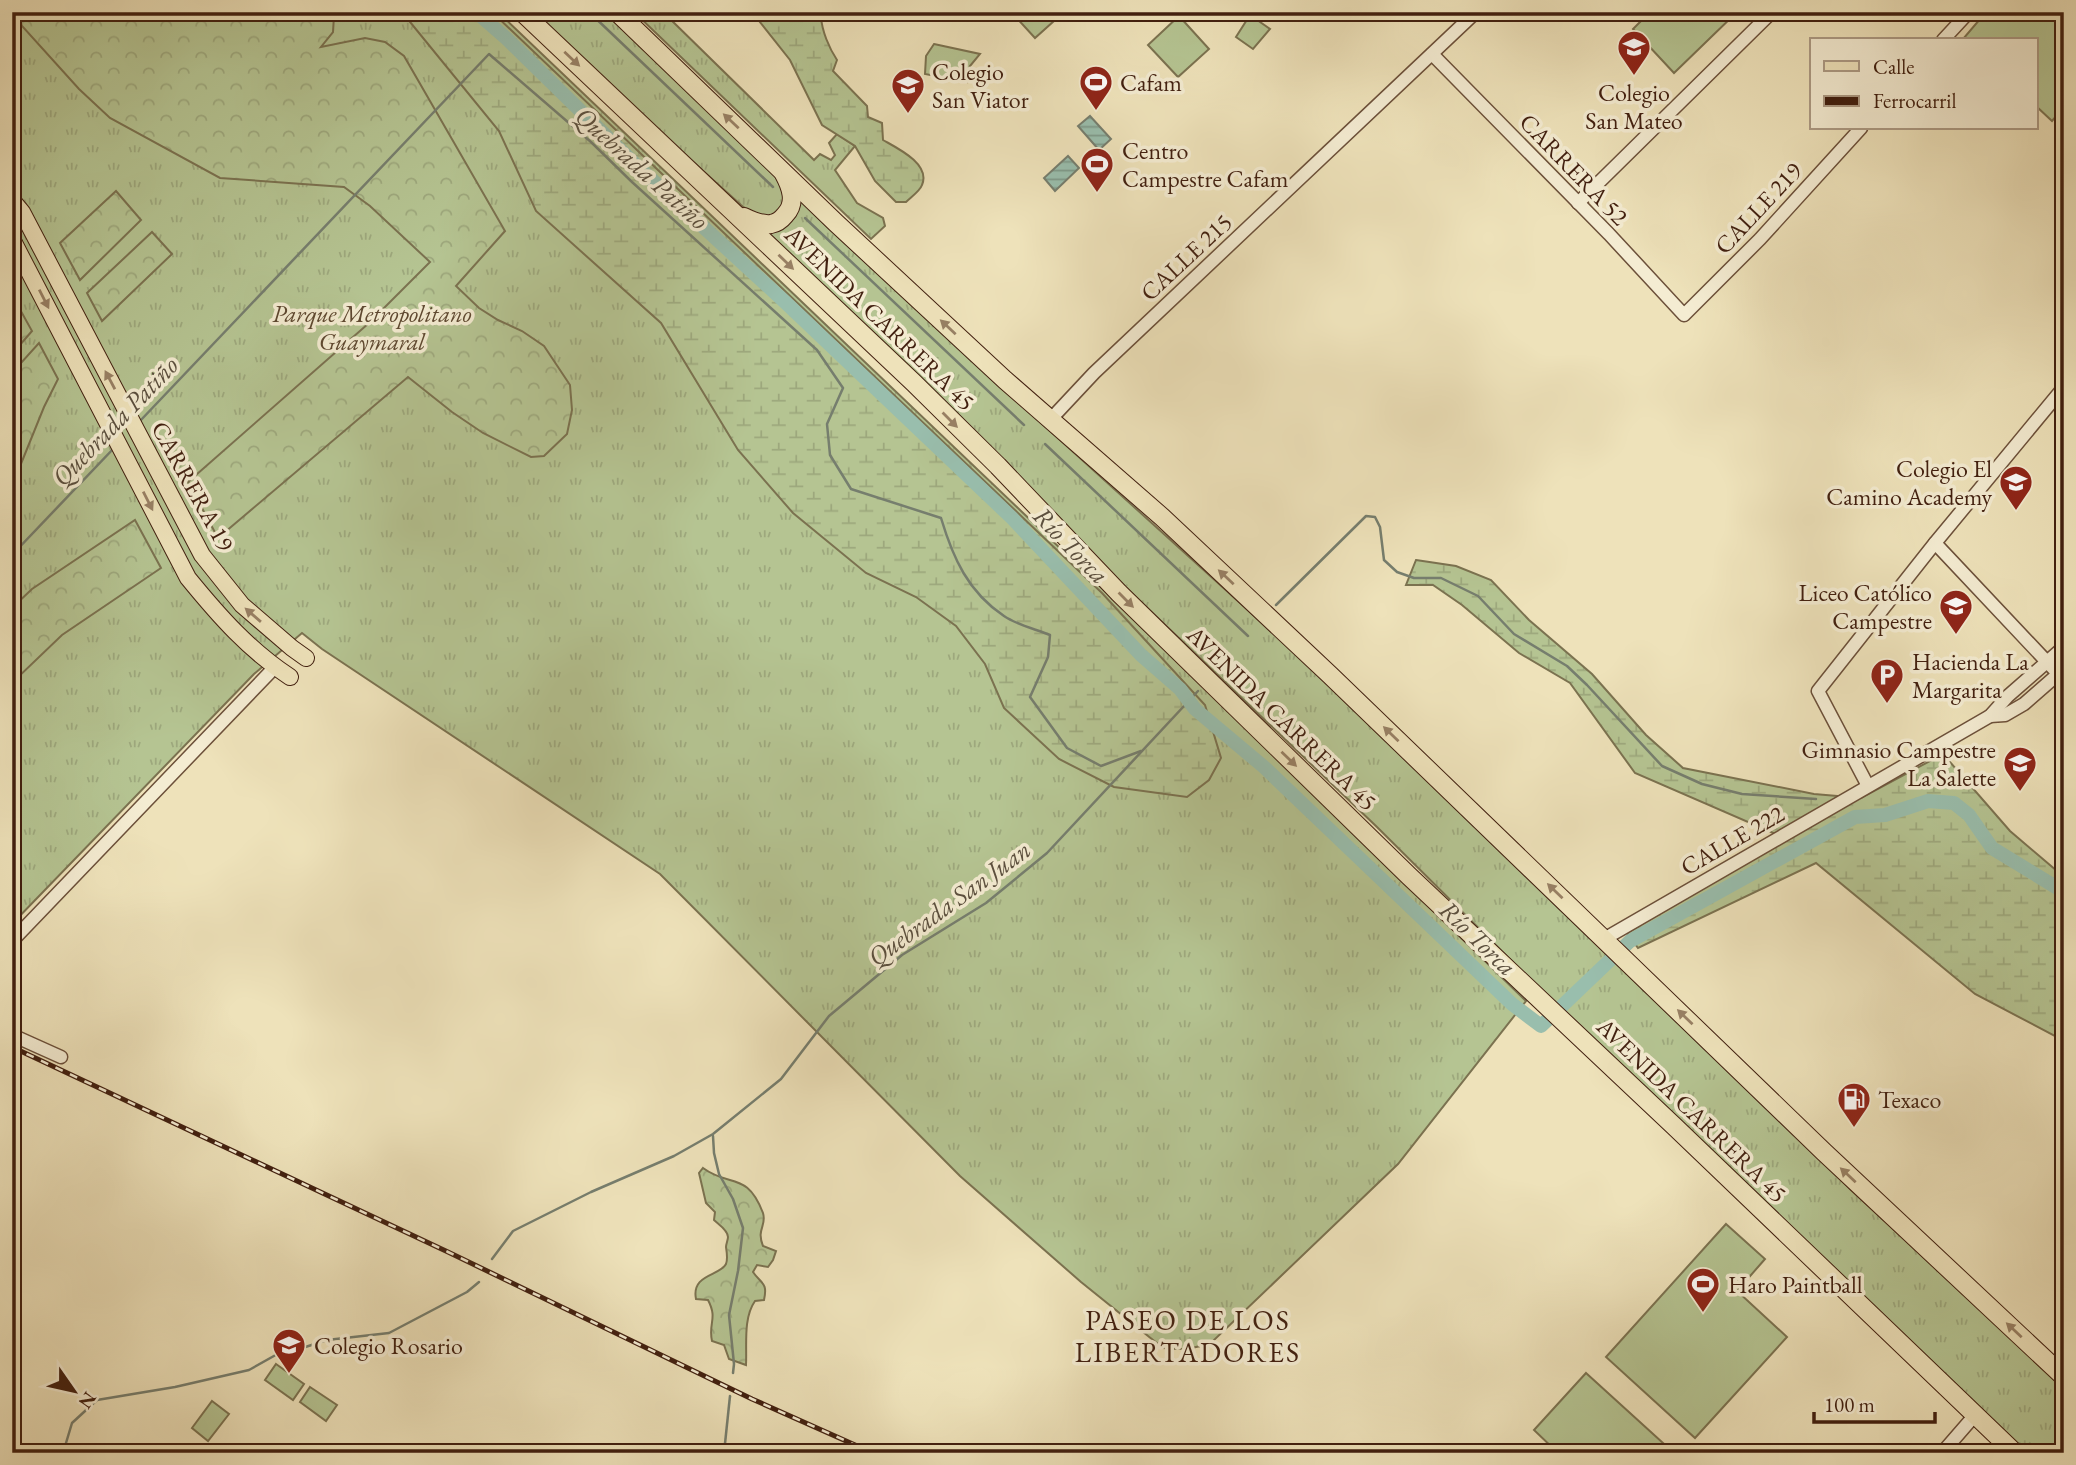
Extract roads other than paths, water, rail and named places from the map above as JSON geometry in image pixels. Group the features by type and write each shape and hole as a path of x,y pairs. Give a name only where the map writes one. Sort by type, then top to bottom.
{"highway":[{"name":"AVENIDA CARRERA 45","path":"522,12 914,383 998,466 1119,593 1409,876 2015,1453"},
{"name":"AVENIDA CARRERA 45","path":"617,12 910,292 1162,517 1330,675 1824,1152 2064,1377"},
{"path":"737,215 771,224 777,223 789,212 793,202 791,191 780,168"}],"main road":[{"name":"CARRERA 19","path":"12,200 22,212 202,555 242,605 304,657"},
{"name":"CARRERA 19","path":"12,239 188,578 226,624 284,673"}],"street":[{"name":"CALLE 215","path":"1050,419 1094,373 1476,12"},
{"path":"1578,203 1772,12"},
{"path":"1945,38 1969,12"},
{"name":"CARRERA 52","path":"1432,54 1685,316"},
{"name":"CALLE 219","path":"1685,316 1760,239 1859,130"},
{"path":"1868,786 1818,691 1935,543 2064,387"},
{"path":"1935,543 2048,663 2062,674"},
{"name":"CALLE 222","path":"1604,939 1990,716 2008,696 2064,647"},
{"path":"12,941 284,673 304,657"},
{"name":"CALLE 222","path":"1990,716 2005,715 2013,711 2062,674"},
{"path":"12,1035 61,1057"},
{"path":"1942,1453 1975,1415"}],"waterway":[{"name":"Río Torca","path":"476,12 1012,518 1141,655 1180,689 1195,709 1264,767 1512,1004 1541,1026 1630,941 1855,817 1885,815 1928,801 1954,803 1969,815 1992,848 2064,892"},
{"path":"589,12 773,187"},
{"name":"Quebrada Patiño","path":"140,421 489,54 591,142 817,350 843,388 827,424 830,455 851,489 941,518 964,573 991,607 1009,619 1050,635 1048,657 1030,697 1067,748 1101,766 1141,751"},
{"path":"805,218 1024,425"},
{"path":"1045,444 1248,636"},
{"name":"Quebrada Patiño","path":"12,555 114,448"},
{"name":"Quebrada San Juan","path":"1276,605 1366,516 1375,517 1380,527 1384,560 1397,572 1414,578 1441,578 1478,596 1514,634 1567,666 1662,766 1702,784 1742,794 1816,799"},
{"name":"Quebrada San Juan","path":"492,1259 513,1231 591,1192 674,1156 713,1134 781,1079 829,1016 902,955 986,903 1047,853 1198,691"},
{"name":"Quebrada San Juan","path":"713,1136 719,1174 733,1199 743,1228 729,1315 733,1373"},
{"name":"Quebrada San Juan","path":"63,1453 72,1423 97,1400 175,1387 249,1370 281,1352 290,1352 327,1340 389,1333 467,1292 479,1282"},
{"name":"Quebrada San Juan","path":"724,1453 730,1396"}],"railway":[{"path":"12,1047 448,1252 752,1399 873,1453"}],"place":[{"name":"Colegio San Mateo","path":"1634,77"},
{"name":"Cafam","path":"1096,112"},
{"name":"Colegio San Viator","path":"908,115"},
{"name":"Centro Campestre Cafam","path":"1097,194"},
{"name":"Colegio El Camino Academy","path":"2016,512"},
{"name":"Liceo Católico Campestre","path":"1956,636"},
{"name":"Hacienda La Margarita","path":"1887,705"},
{"name":"Gimnasio Campestre La Salette","path":"2020,793"},
{"name":"Texaco","path":"1854,1129"},
{"name":"Haro Paintball","path":"1703,1314"},
{"name":"Colegio Rosario","path":"289,1375"}],"district":[{"name":"PASEO DE LOS LIBERTADORES","path":"1188,1336"}],"park label":[{"name":"Parque Metropolitano Guaymaral","path":"372,327"}]}
